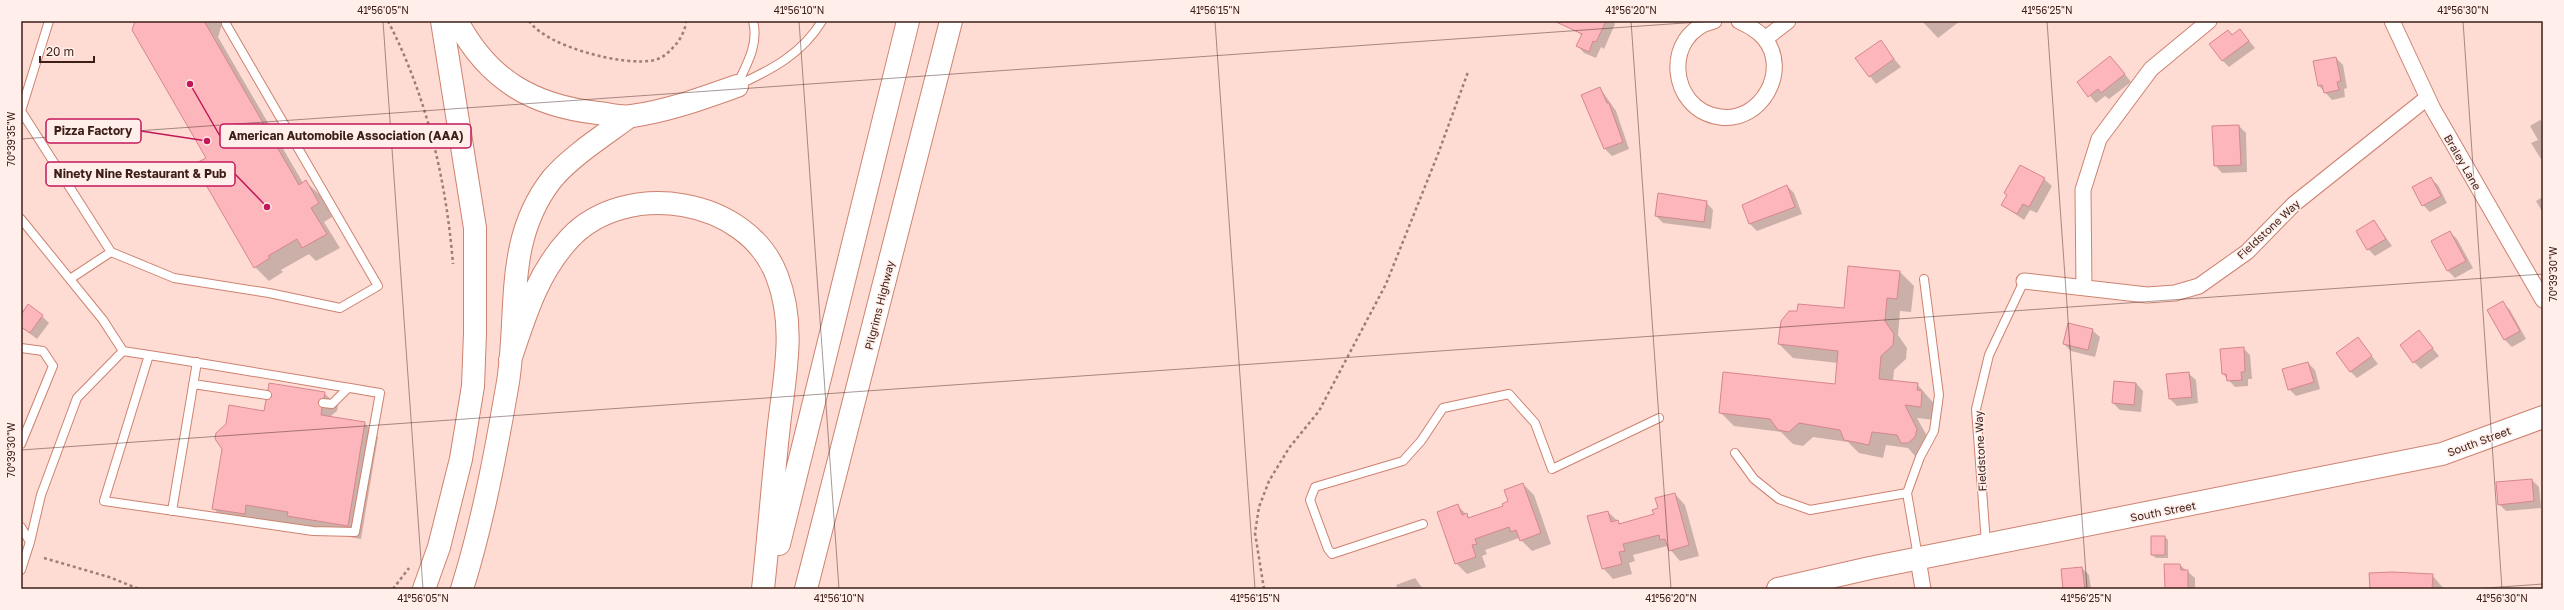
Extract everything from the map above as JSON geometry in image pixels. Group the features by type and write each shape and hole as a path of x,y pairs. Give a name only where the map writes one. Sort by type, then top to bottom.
{"main road":[{"path":"429,589 460,465 471,404 476,280 475,228 470,183 442,21"},
{"path":"457,21 483,60 507,82 530,97 584,111 630,116 700,100 737,86"},
{"path":"768,589 908,21"},
{"name":"Pilgrims Highway","path":"806,589 951,21"},
{"path":"462,588 486,492 510,360 518,253 535,207 553,178 630,116"},
{"path":"510,360 531,297 546,268 571,237 586,225 614,211 645,203 676,203 708,211 740,228 764,251 777,276 784,305 788,334 788,364 779,425 764,589"},
{"name":"South Street","path":"1778,589 1839,574 1986,546 2442,454 2543,417"},
{"path":"424,589 435,563"}],"street":[{"path":"1714,21 1693,31 1683,44 1677,59 1677,75 1681,91 1691,104 1704,113 1720,117 1736,116 1751,110 1764,100 1771,85 1774,69 1772,53 1765,39 1753,28 1739,21"},
{"path":"1765,39 1788,21"},
{"path":"2084,288 2083,190 2099,139 2151,69 2209,21"},
{"name":"Braley Lane","path":"2392,21 2428,98 2543,300"},
{"name":"Fieldstone Way","path":"2024,282 2147,295 2175,294 2199,286 2247,252 2294,204 2428,98"},
{"path":"1918,559 1923,589"}],"lane":[{"path":"49,21 21,111 111,252 174,278 269,293 340,308 378,286 226,24 226,21"},
{"path":"737,86 752,53 756,37 753,21"},
{"path":"737,86 772,69 802,47 822,21"},
{"path":"21,220 103,320 123,351 197,362 380,393 355,532 313,531 104,501 149,355"},
{"path":"70,280 111,252"},
{"path":"1918,559 1907,493 1920,457 1934,431 1939,394 1924,279"},
{"name":"Fieldstone Way","path":"1986,546 1976,409 1989,355 2024,282"},
{"path":"21,348 43,351 53,366 21,444"},
{"path":"21,570 30,542 41,495 77,398 123,351"},
{"path":"172,511 197,362"},
{"path":"193,384 267,394"},
{"path":"323,403 332,404 348,388"},
{"path":"1423,524 1332,554 1328,549 1310,500 1312,492 1315,487 1403,461 1421,441 1443,408 1508,394 1535,423 1552,469 1659,418"},
{"path":"1735,453 1754,479 1778,499 1810,510 1907,493"},
{"path":"21,527 30,542"}],"path":[{"path":"388,21 410,66 429,124 443,180 454,269"},
{"path":"529,21 550,37 572,48 601,57 634,61 655,60 668,54 680,39 686,21"},
{"path":"1264,589 1255,533 1259,507 1269,481 1289,448 1319,412 1386,284 1438,154 1468,72"},
{"path":"44,558 110,577 139,589"},
{"path":"393,589 413,562"}],"building":[{"path":"135,21 204,21 299,185 306,180 319,203 311,208 327,234 302,248 297,239 268,256 270,258 254,268 194,164 206,158 132,30"},
{"path":"1554,21 1606,21 1596,42 1593,41 1589,52 1576,46 1582,34"},
{"path":"2240,29 2249,41 2222,61 2209,44 2228,30 2232,35"},
{"path":"1881,40 1894,59 1869,77 1855,58"},
{"path":"2110,56 2125,74 2101,93 2098,89 2088,97 2077,82"},
{"path":"2336,57 2341,81 2337,82 2339,90 2324,93 2322,85 2318,86 2313,61"},
{"path":"1600,87 1607,103 1609,103 1623,142 1604,149 1581,95"},
{"path":"2239,125 2241,165 2214,166 2212,126"},
{"path":"2020,165 2045,178 2029,207 2023,204 2017,214 2001,205 2007,195 2004,193"},
{"path":"2431,177 2441,196 2422,206 2412,187"},
{"path":"1787,185 1795,207 1749,224 1742,205"},
{"path":"1658,193 1707,201 1704,222 1655,216"},
{"path":"2374,220 2386,239 2367,250 2356,231"},
{"path":"2450,231 2466,261 2447,271 2431,241"},
{"path":"1848,266 1900,271 1897,299 1887,298 1885,321 1894,334 1893,345 1881,356 1879,379 1918,383 1917,390 1922,391 1921,407 1905,405 1917,429 1915,437 1908,443 1901,443 1897,435 1872,432 1869,445 1844,440 1840,430 1799,423 1789,432 1778,430 1770,419 1719,413 1723,372 1835,384 1838,351 1778,344 1781,321 1789,311 1797,311 1798,304 1844,308"},
{"path":"2503,301 2520,331 2504,340 2487,310"},
{"path":"28,304 43,315 30,333 21,327 21,315"},
{"path":"2068,323 2093,329 2088,350 2063,344"},
{"path":"2419,330 2433,348 2413,363 2400,345"},
{"path":"2358,337 2372,356 2350,372 2336,353"},
{"path":"2244,347 2245,372 2241,372 2242,380 2227,381 2226,374 2222,374 2220,349"},
{"path":"2308,362 2314,382 2288,390 2282,369"},
{"path":"2189,372 2192,397 2169,399 2166,374"},
{"path":"2114,381 2136,383 2134,405 2112,403"},
{"path":"269,383 325,392 324,398 318,402 322,408 321,415 365,422 348,526 287,516 288,512 246,505 245,514 212,509 222,449 215,439 216,433 226,424 229,405 264,411 266,400 272,396 268,390"},
{"path":"2532,479 2534,501 2498,505 2496,482"},
{"path":"1523,483 1541,533 1520,541 1516,530 1511,532 1509,527 1475,539 1477,544 1472,545 1476,557 1455,564 1437,512 1458,504 1462,515 1467,513 1468,518 1503,506 1502,504 1508,501 1504,490"},
{"path":"1675,493 1689,545 1669,551 1665,539 1660,540 1659,535 1623,544 1625,551 1619,552 1622,564 1602,569 1587,516 1608,511 1611,522 1618,520 1619,524 1654,514 1652,510 1658,508 1655,498"},
{"path":"2151,536 2165,536 2165,555 2151,555"},
{"path":"2164,564 2180,564 2181,570 2188,570 2188,589 2165,589"},
{"path":"2082,567 2085,589 2063,589 2061,569"},
{"path":"2392,572 2433,574 2432,589 2370,589 2369,573"}],"place":[{"name":"American Automobile Association (AAA)","path":"190,84"},
{"name":"Pizza Factory","path":"207,141"},
{"name":"Ninety Nine Restaurant & Pub","path":"267,207"}]}
